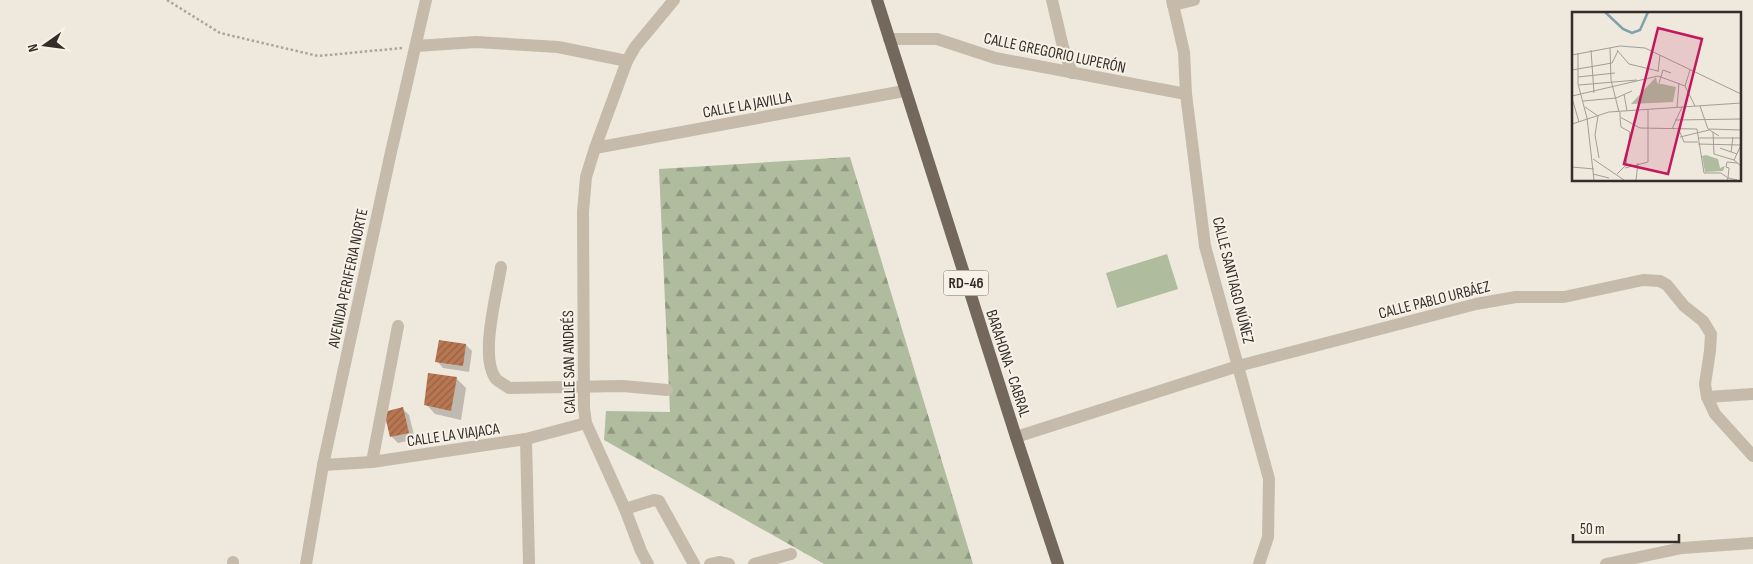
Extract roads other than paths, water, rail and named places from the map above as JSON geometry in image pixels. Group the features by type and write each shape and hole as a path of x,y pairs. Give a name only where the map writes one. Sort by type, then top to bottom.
{"main road":[{"name":"BARAHONA - CABRAL","path":"877,0 904,91 1058,564"}],"street":[{"name":"AVENIDA PERIFERIA NORTE","path":"306,564 323,465 426,0"},
{"name":"CALLE SAN ANDRÉS","path":"648,564 586,423 583,386 583,212 586,177 627,61 635,47 674,0"},
{"path":"1052,0 1063,47 1072,74"},
{"path":"1172,3 1194,0"},
{"name":"CALLE SANTIAGO NÚÑEZ","path":"1172,3 1184,52 1186,94 1205,246 1269,480 1268,537 1258,564"},
{"name":"CALLE GREGORIO LUPERÓN","path":"889,38 938,39 995,58 1186,94"},
{"path":"416,46 476,42 558,47 627,61"},
{"name":"CALLE LA JAVILLA","path":"595,148 904,91"},
{"path":"501,267 488,348 490,366 497,379 509,388 623,386 667,390"},
{"name":"CALLE PABLO URBÁEZ","path":"1016,437 1238,366 1476,304 1516,297 1564,296 1642,280 1660,281 1668,285 1684,306 1703,321 1711,334 1705,384 1707,396 1714,414 1753,456"},
{"path":"372,462 398,326"},
{"path":"1707,396 1753,394"},
{"name":"CALLE LA VIAJACA","path":"323,465 372,462 526,439 586,423"},
{"path":"526,439 529,564"},
{"path":"625,509 654,500 659,501 694,564"},
{"path":"1606,564 1682,548 1753,543"},
{"path":"754,564 791,554"},
{"path":"710,564 719,562 729,564"}]}
